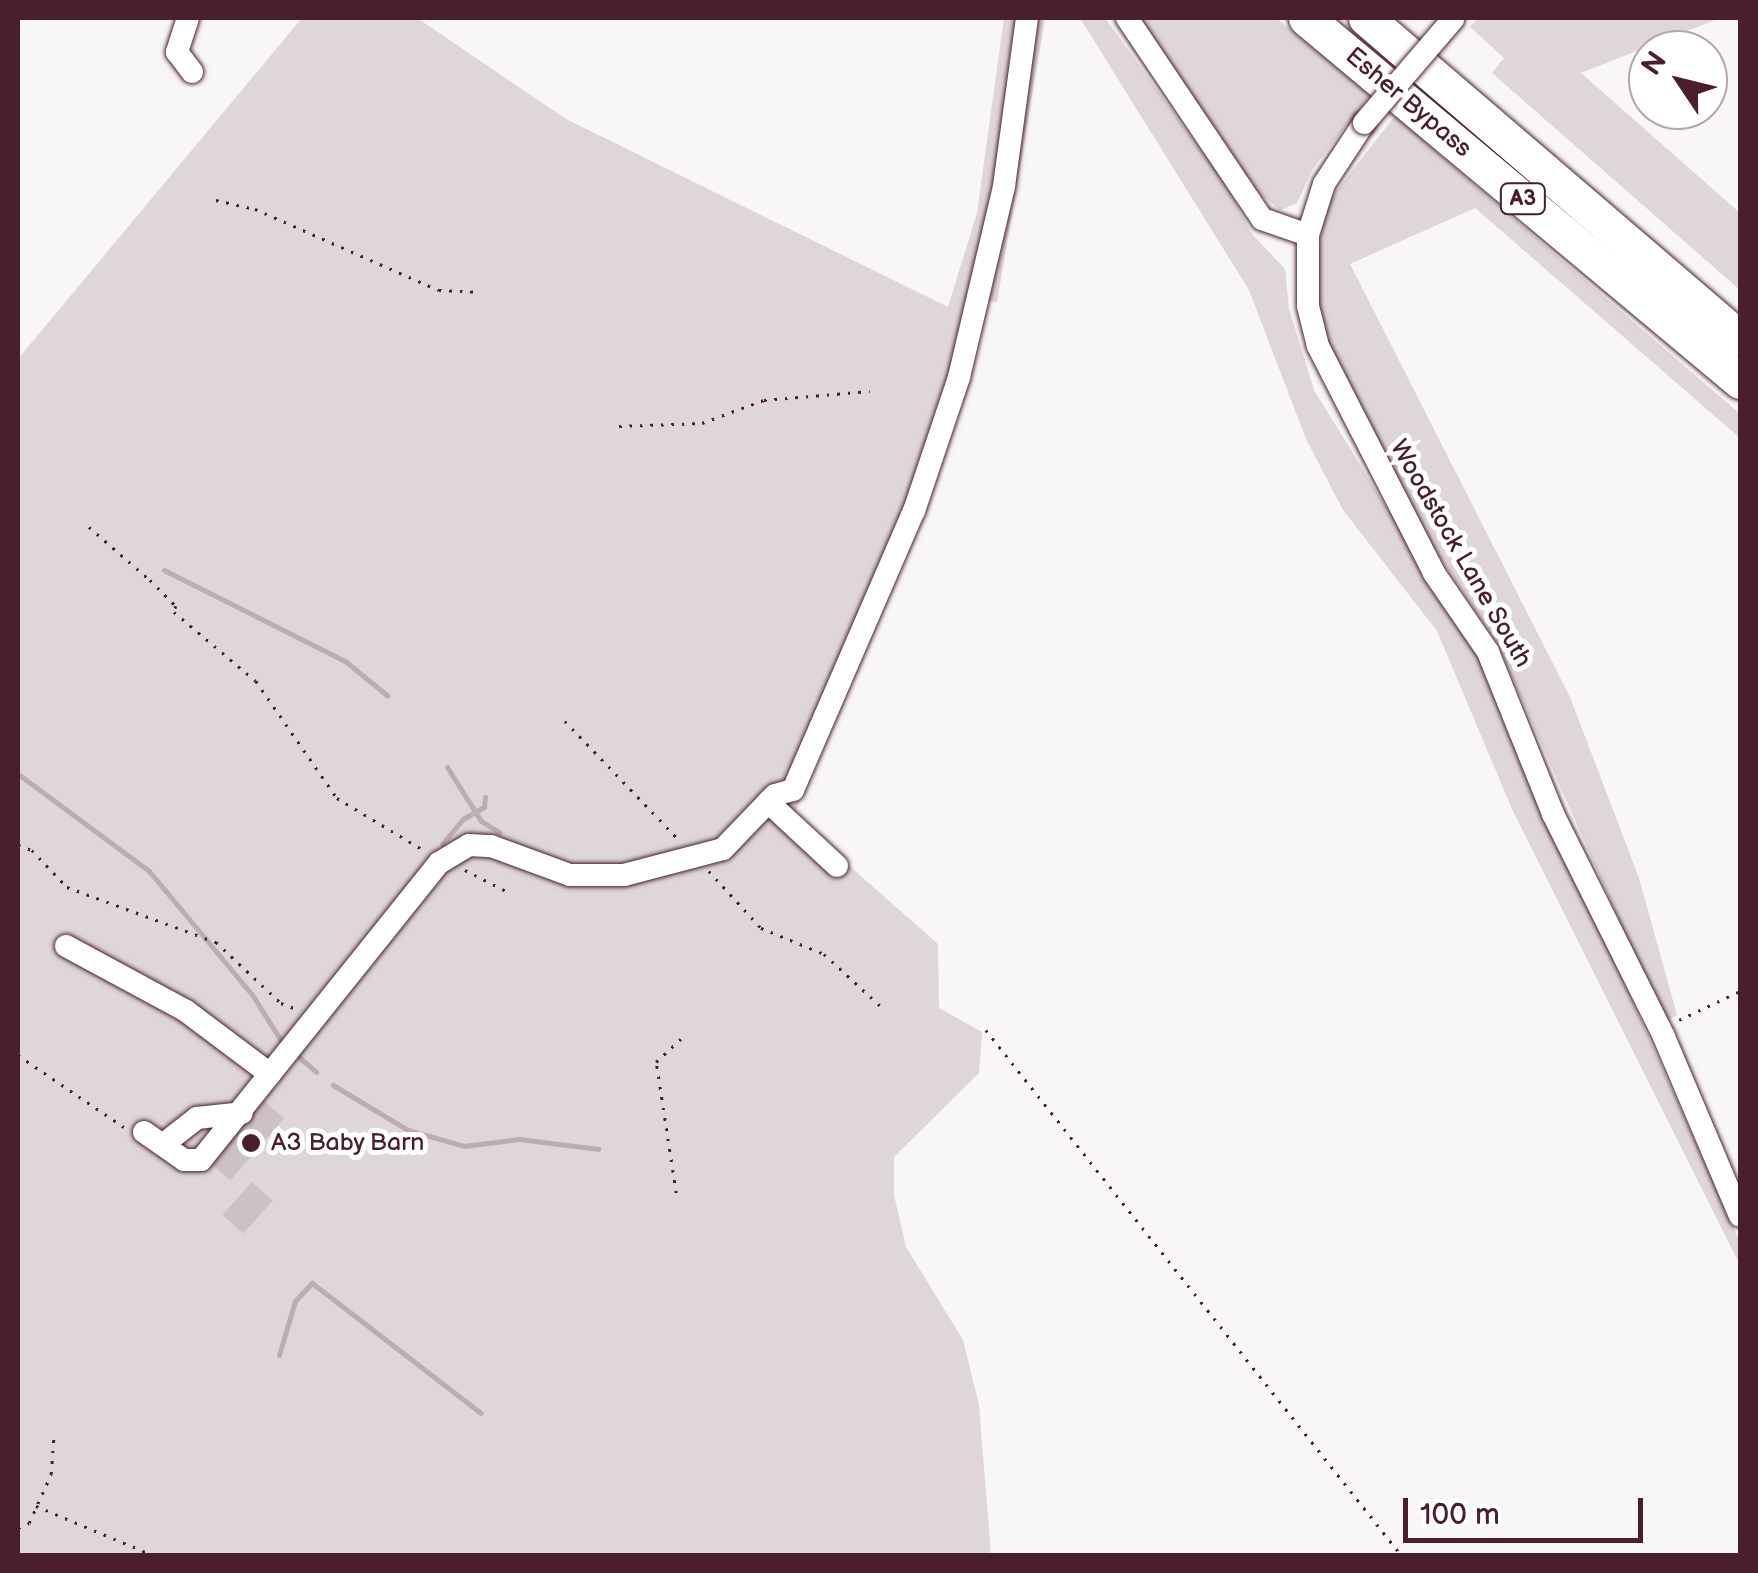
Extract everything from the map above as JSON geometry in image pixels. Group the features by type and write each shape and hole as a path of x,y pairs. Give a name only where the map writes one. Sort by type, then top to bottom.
{"highway":[{"name":"Esher Bypass","path":"1306,18 1740,381"},
{"name":"Esher Bypass","path":"1366,18 1740,338"}],"street":[{"path":"188,18 177,52 192,72"},
{"path":"242,1112 196,1118 155,1138 184,1160 201,1160 242,1112 438,864 469,845 492,846 570,875 624,875 698,860 723,850 768,802 799,782 914,511 954,394 984,290 1027,18"},
{"path":"1127,18 1262,219 1308,234"},
{"name":"Woodstock Lane South","path":"1454,18 1364,124 1324,184 1308,234 1308,306 1332,383 1434,573 1488,652 1553,814 1661,1030 1740,1216"},
{"path":"768,802 837,866"},
{"path":"66,946 186,1011 270,1074"}],"path":[{"path":"216,200 255,208 440,290 481,292"},
{"path":"619,426 702,423 764,400 870,391"},
{"path":"89,527 163,593 174,612 256,681 337,798 438,856"},
{"path":"564,721 761,928 824,954 885,1010"},
{"path":"18,845 32,850 67,887 216,942 281,1003 314,1017"},
{"path":"454,865 506,891"},
{"path":"1661,1030 1740,990"},
{"path":"986,1030 1402,1556"},
{"path":"676,1193 656,1062 686,1034"},
{"path":"18,1055 133,1134 155,1138"},
{"path":"18,1528 30,1523 51,1474 54,1432"},
{"path":"37,1506 155,1556"}],"shaded area":[{"path":"302,18 417,18 566,119 948,307 977,213 1004,18 1045,18 997,302 980,301 794,817 938,944 939,1008 982,1032 979,1073 894,1157 894,1195 906,1247 963,1340 979,1405 991,1555 18,1556 18,359"},
{"path":"1080,18 1105,18 1224,182 1252,234 1285,269 1289,309 1314,390 1478,656 1740,1242 1740,1265 1512,809 1437,631 1343,510 1306,439 1249,290"},
{"path":"1134,18 1276,18 1370,95 1312,170 1297,203 1280,210 1251,186"},
{"path":"1478,18 1720,18 1690,30 1628,30 1628,54 1581,73 1628,114 1628,130 1646,130 1740,213 1740,290 1492,73 1504,58 1470,27"},
{"path":"1395,116 1740,414 1740,438 1475,208 1350,264 1570,697 1639,878 1677,1015 1664,1022 1497,643 1431,544 1322,330 1314,288 1323,220 1330,199"}],"building":[{"name":"A3 Baby Barn","path":"263,1100 284,1118 230,1180 209,1162"},
{"path":"252,1182 273,1201 243,1233 223,1215"}],"waterway":[{"path":"164,570 345,661 388,696"},
{"path":"447,767 481,821 500,833"},
{"path":"18,774 149,871 253,996 280,1039"},
{"path":"442,844 463,819 484,807 485,797"},
{"path":"299,1057 316,1072"},
{"path":"333,1085 408,1130 464,1146 519,1139 598,1149"},
{"path":"279,1355 295,1301 312,1283 481,1413"}],"place":[{"name":"A3 Baby Barn","path":"251,1143"}]}
